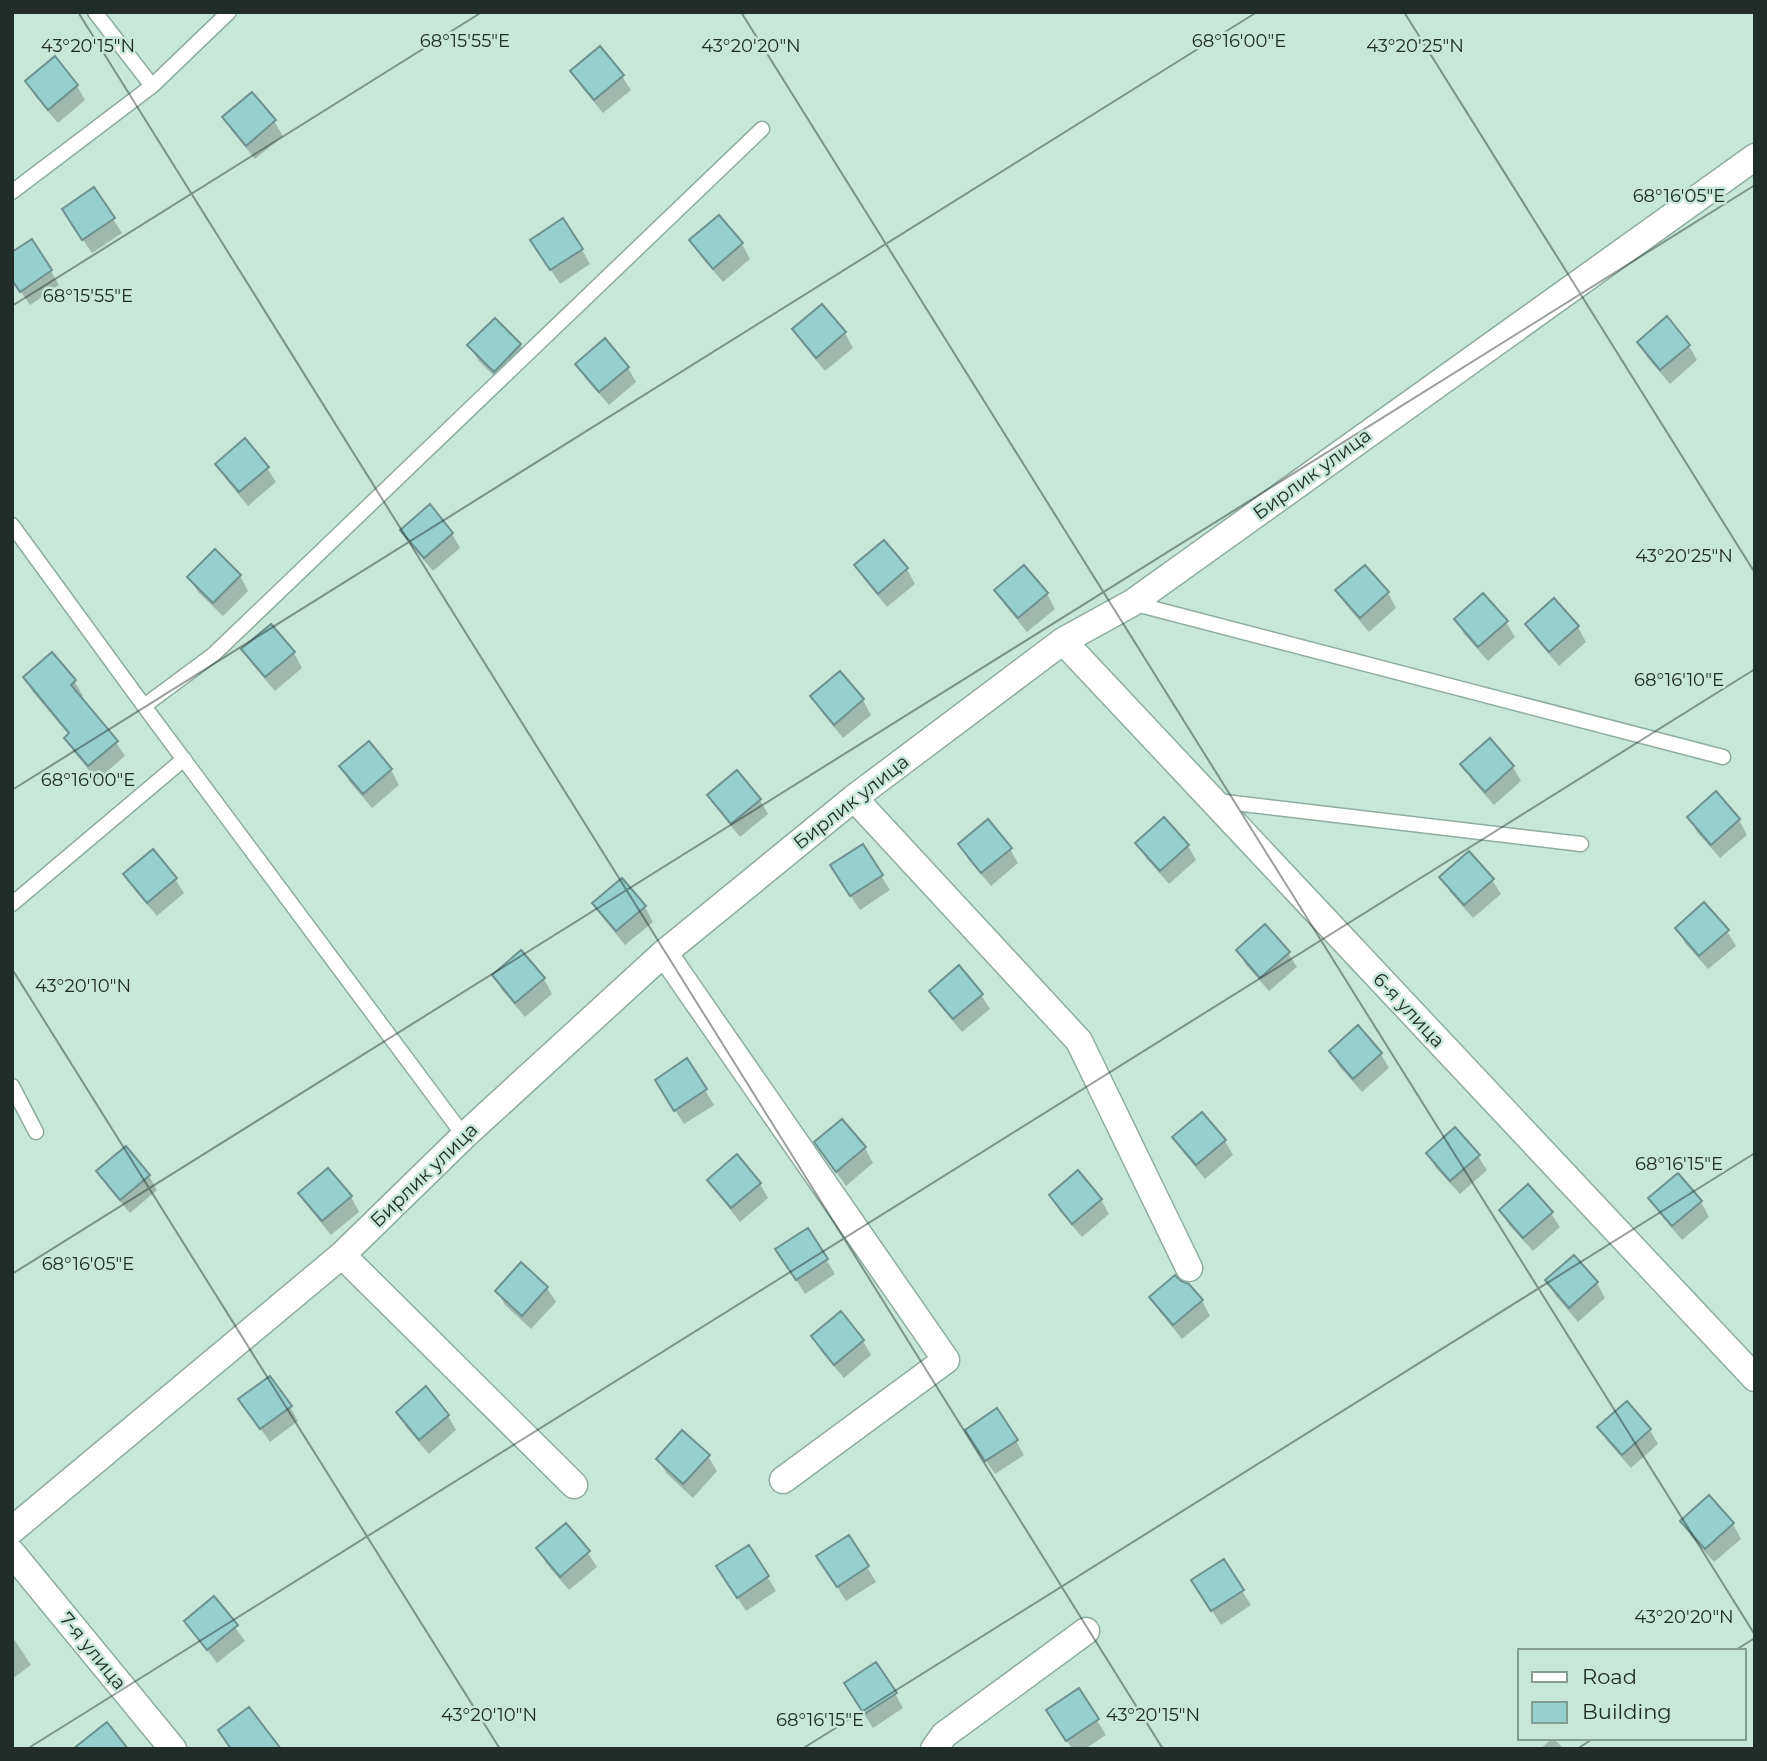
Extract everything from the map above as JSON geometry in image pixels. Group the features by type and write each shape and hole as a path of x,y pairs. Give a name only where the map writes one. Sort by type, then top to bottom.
{"street":[{"name":"Бирлик улица","path":"12,1530 342,1255 464,1136 664,953 854,798 1063,641 1132,603 1755,157"},
{"name":"6-я улица","path":"1063,641 1755,1378"},
{"path":"854,798 1079,1041 1189,1268"},
{"path":"664,953 946,1360 783,1480"},
{"path":"342,1255 574,1485"},
{"name":"7-я улица","path":"12,1553 173,1749"},
{"path":"934,1749 944,1735 1086,1631"}],"lane":[{"path":"95,12 152,86"},
{"path":"12,192 152,86 229,12"},
{"path":"144,706 215,654 762,129"},
{"path":"12,524 464,1136"},
{"path":"1132,603 1723,757"},
{"path":"12,904 184,759"},
{"path":"1212,800 1581,844"},
{"path":"12,1086 36,1132"}],"building":[{"path":"600,46 624,75 594,100 570,71"},
{"path":"55,56 78,85 48,110 25,81"},
{"path":"252,92 276,120 246,146 222,117"},
{"path":"94,187 115,218 82,240 62,209"},
{"path":"719,215 743,243 713,269 689,240"},
{"path":"563,218 583,249 550,270 530,240"},
{"path":"32,239 52,270 20,292 12,280 12,252"},
{"path":"822,304 846,332 816,358 792,329"},
{"path":"1667,316 1690,345 1660,370 1637,342"},
{"path":"495,318 521,344 494,372 467,345"},
{"path":"605,338 629,367 599,392 575,364"},
{"path":"245,438 269,467 239,492 215,464"},
{"path":"430,504 453,533 424,558 400,530"},
{"path":"884,540 908,568 878,594 854,565"},
{"path":"215,549 241,575 213,603 187,577"},
{"path":"1024,565 1048,593 1018,618 994,590"},
{"path":"1365,565 1389,592 1360,618 1335,590"},
{"path":"1483,593 1508,621 1478,647 1454,619"},
{"path":"1554,598 1579,626 1549,652 1525,624"},
{"path":"271,624 295,652 265,677 241,649"},
{"path":"52,652 76,680 71,685 118,741 88,766 64,738 69,733 23,677"},
{"path":"840,671 864,699 834,725 810,696"},
{"path":"1490,738 1514,766 1485,792 1460,764"},
{"path":"369,741 392,769 363,794 339,766"},
{"path":"737,770 761,799 731,824 707,795"},
{"path":"1716,791 1740,819 1711,845 1687,817"},
{"path":"1164,817 1189,845 1160,871 1135,843"},
{"path":"988,819 1012,848 981,873 958,844"},
{"path":"863,844 883,875 850,896 830,865"},
{"path":"153,849 177,878 147,903 123,874"},
{"path":"1469,851 1494,879 1464,905 1439,877"},
{"path":"622,878 646,906 616,931 592,903"},
{"path":"1704,902 1729,930 1699,956 1675,928"},
{"path":"1265,924 1290,952 1260,978 1236,950"},
{"path":"521,950 545,978 515,1003 492,975"},
{"path":"959,965 983,994 953,1019 929,991"},
{"path":"1358,1025 1382,1053 1353,1079 1329,1051"},
{"path":"687,1058 707,1089 674,1111 655,1080"},
{"path":"1202,1112 1226,1140 1196,1165 1172,1137"},
{"path":"842,1119 866,1147 836,1172 814,1142"},
{"path":"1455,1127 1480,1155 1450,1181 1426,1153"},
{"path":"126,1146 150,1175 120,1200 96,1171"},
{"path":"737,1154 761,1183 731,1208 707,1180"},
{"path":"328,1168 352,1196 322,1221 298,1193"},
{"path":"1078,1170 1102,1199 1072,1224 1049,1195"},
{"path":"1678,1173 1702,1201 1672,1226 1648,1198"},
{"path":"1528,1184 1553,1212 1523,1238 1499,1210"},
{"path":"808,1228 828,1259 796,1280 775,1249"},
{"path":"1574,1255 1598,1282 1569,1308 1545,1280"},
{"path":"521,1262 548,1287 522,1316 495,1291"},
{"path":"1175,1275 1189,1284 1203,1300 1173,1325 1149,1297"},
{"path":"841,1311 864,1340 834,1365 811,1336"},
{"path":"270,1376 292,1406 260,1429 238,1399"},
{"path":"426,1386 449,1415 419,1440 396,1412"},
{"path":"1627,1401 1651,1429 1622,1455 1597,1427"},
{"path":"997,1408 1018,1440 985,1461 965,1430"},
{"path":"682,1430 710,1455 683,1484 656,1459"},
{"path":"1709,1495 1734,1523 1705,1549 1680,1521"},
{"path":"566,1523 590,1551 560,1577 536,1548"},
{"path":"849,1535 869,1566 837,1587 816,1556"},
{"path":"749,1545 769,1576 737,1598 716,1566"},
{"path":"1224,1559 1244,1590 1211,1611 1191,1580"},
{"path":"214,1596 238,1625 207,1650 184,1621"},
{"path":"876,1662 897,1693 864,1714 844,1683"},
{"path":"1079,1688 1099,1719 1066,1741 1046,1710"},
{"path":"249,1707 281,1749 231,1749 218,1730"},
{"path":"107,1722 128,1749 73,1749"}]}
